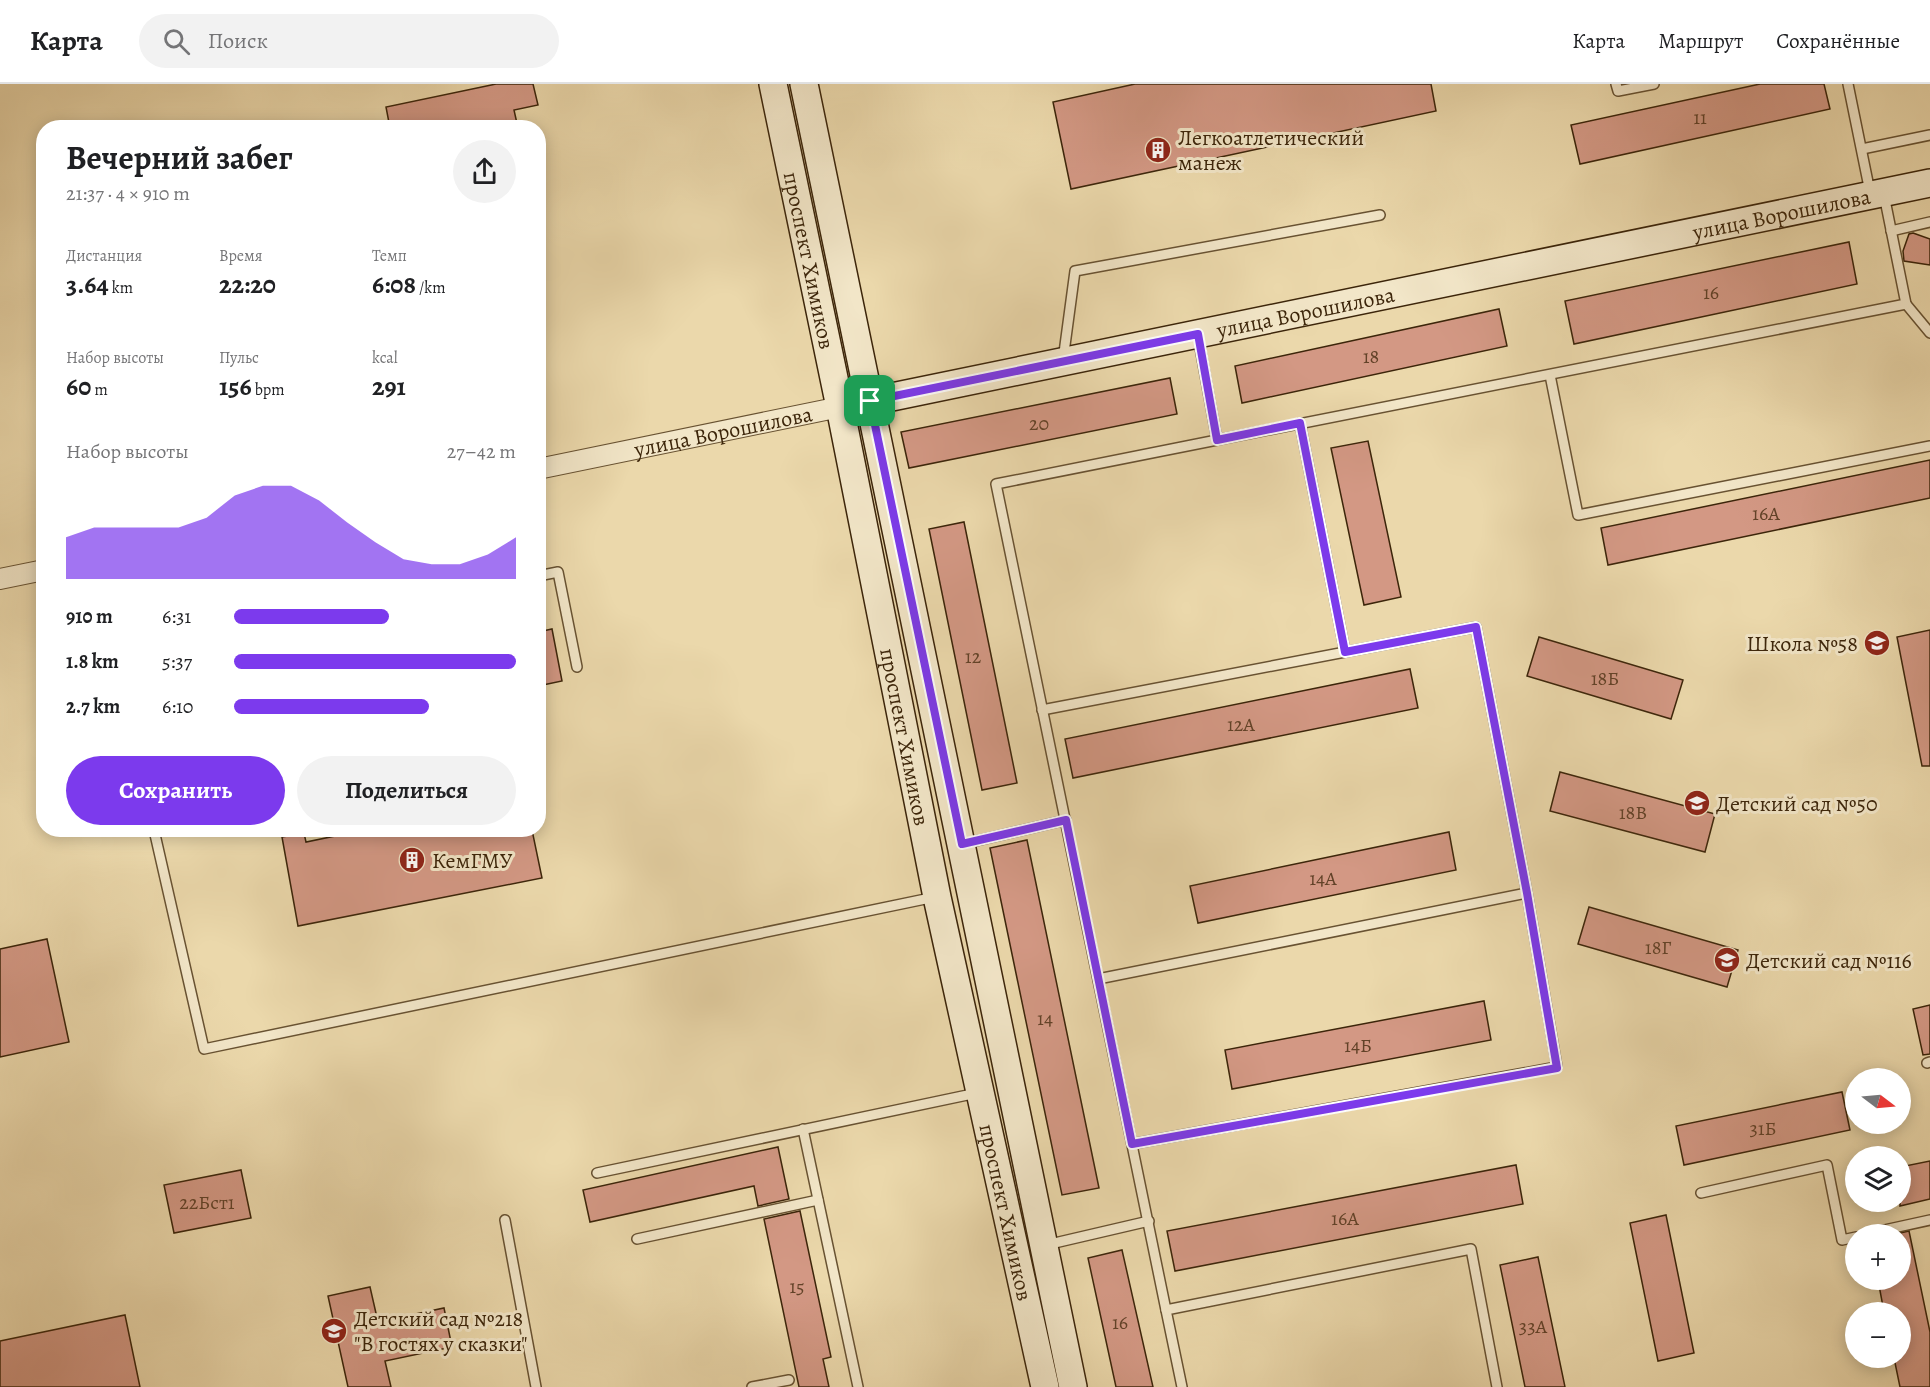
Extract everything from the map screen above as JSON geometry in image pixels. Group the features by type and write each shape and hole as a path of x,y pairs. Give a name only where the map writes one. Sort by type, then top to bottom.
{"main road":[{"name":"проспект Химиков","path":"773,84 840,407 937,897 1045,1387"},
{"name":"проспект Химиков","path":"804,84 1073,1387"},
{"name":"улица Ворошилова","path":"840,407 1930,183"}],"street":[{"name":"улица Ворошилова","path":"546,467 840,407"},
{"path":"0,579 36,572"}],"lane":[{"path":"1616,84 1618,91 1654,84"},
{"path":"1848,84 1862,149 1892,231 1906,304 1930,333"},
{"path":"1862,149 1930,135"},
{"path":"1063,361 1075,272 1380,215"},
{"path":"1892,231 1930,222"},
{"path":"1182,1387 996,484 1906,304"},
{"path":"1198,334 1217,440"},
{"path":"1550,375 1578,515 1930,446"},
{"path":"1300,423 1345,652"},
{"path":"546,574 558,572 577,667"},
{"path":"1042,710 1476,627 1527,893 1557,1068 1132,1144"},
{"path":"962,844 1066,820"},
{"path":"156,837 204,1049 937,897"},
{"path":"1098,979 1527,893"},
{"path":"597,1173 980,1092"},
{"path":"803,1129 858,1387"},
{"path":"1701,1193 1827,1165 1842,1240 1845,1239"},
{"path":"637,1239 818,1200"},
{"path":"505,1220 536,1387"},
{"path":"1911,1224 1930,1220"},
{"path":"1044,1245 1149,1221"},
{"path":"1167,1311 1471,1249 1497,1387"},
{"path":"752,1387 789,1380"}],"building":[{"path":"496,84 533,84 538,105 514,110 516,120 388,120 386,107"},
{"name":"Легкоатлетический манеж","path":"1135,84 1431,84 1436,111 1071,189 1053,102"},
{"path":"1760,84 1824,84 1830,109 1580,164 1571,125"},
{"path":"1913,233 1930,239 1930,265 1904,261 1903,251 1909,234"},
{"path":"1849,242 1857,284 1574,344 1565,301"},
{"path":"1499,309 1507,346 1242,403 1235,366"},
{"path":"1170,378 1177,414 909,468 901,432"},
{"path":"1368,441 1401,597 1364,605 1331,448"},
{"path":"1930,460 1930,498 1608,565 1601,528"},
{"path":"964,522 1017,783 982,790 929,529"},
{"path":"552,629 562,681 546,684 546,630"},
{"path":"1930,630 1930,766 1922,766 1897,637"},
{"path":"1539,637 1683,680 1671,719 1527,676"},
{"path":"1410,669 1418,708 1073,778 1065,739"},
{"path":"1560,772 1715,814 1705,852 1550,811"},
{"path":"1449,832 1456,870 1198,923 1190,886"},
{"name":"КемГМУ","path":"282,837 305,837 306,842 330,837 533,837 542,878 298,926"},
{"path":"1027,840 1099,1188 1062,1195 990,848"},
{"path":"1589,907 1738,950 1727,987 1578,944"},
{"path":"47,939 69,1042 0,1057 0,949"},
{"path":"1484,1001 1491,1040 1232,1089 1225,1050"},
{"path":"1930,1005 1930,1054 1923,1055 1913,1009"},
{"path":"1842,1092 1845,1106 1845,1131 1684,1165 1676,1126"},
{"path":"778,1147 789,1199 758,1206 754,1186 590,1222 583,1190"},
{"path":"1930,1161 1930,1199 1911,1203 1911,1165"},
{"path":"1516,1165 1523,1204 1175,1271 1167,1231"},
{"path":"241,1170 251,1218 174,1233 164,1185"},
{"path":"800,1211 831,1357 823,1359 829,1387 799,1387 764,1219"},
{"path":"1666,1215 1694,1353 1658,1361 1630,1223"},
{"path":"1911,1241 1930,1332 1930,1387 1900,1387 1896,1368 1911,1368 1911,1302 1882,1302 1880,1290 1911,1290"},
{"path":"1122,1250 1153,1387 1116,1387 1088,1258"},
{"path":"1538,1257 1565,1387 1525,1387 1500,1265"},
{"path":"370,1287 378,1322 444,1308 452,1347 385,1361 391,1387 348,1387 328,1296"},
{"path":"125,1315 140,1387 0,1387 0,1341"}],"place":[{"name":"Легкоатлетический манеж","path":"1158,150"},
{"name":"Школа №58","path":"1877,643"},
{"name":"Детский сад №50","path":"1697,803"},
{"name":"КемГМУ","path":"412,860"},
{"name":"Детский сад №116","path":"1727,960"},
{"name":"Детский сад №218 \"В гостях у сказки\"","path":"334,1331"}],"route":[{"path":"1198,334 1217,440 1300,423 1345,652 1476,627 1527,893 1557,1068 1132,1144 1066,820 962,844 870,401 1198,334"}]}
